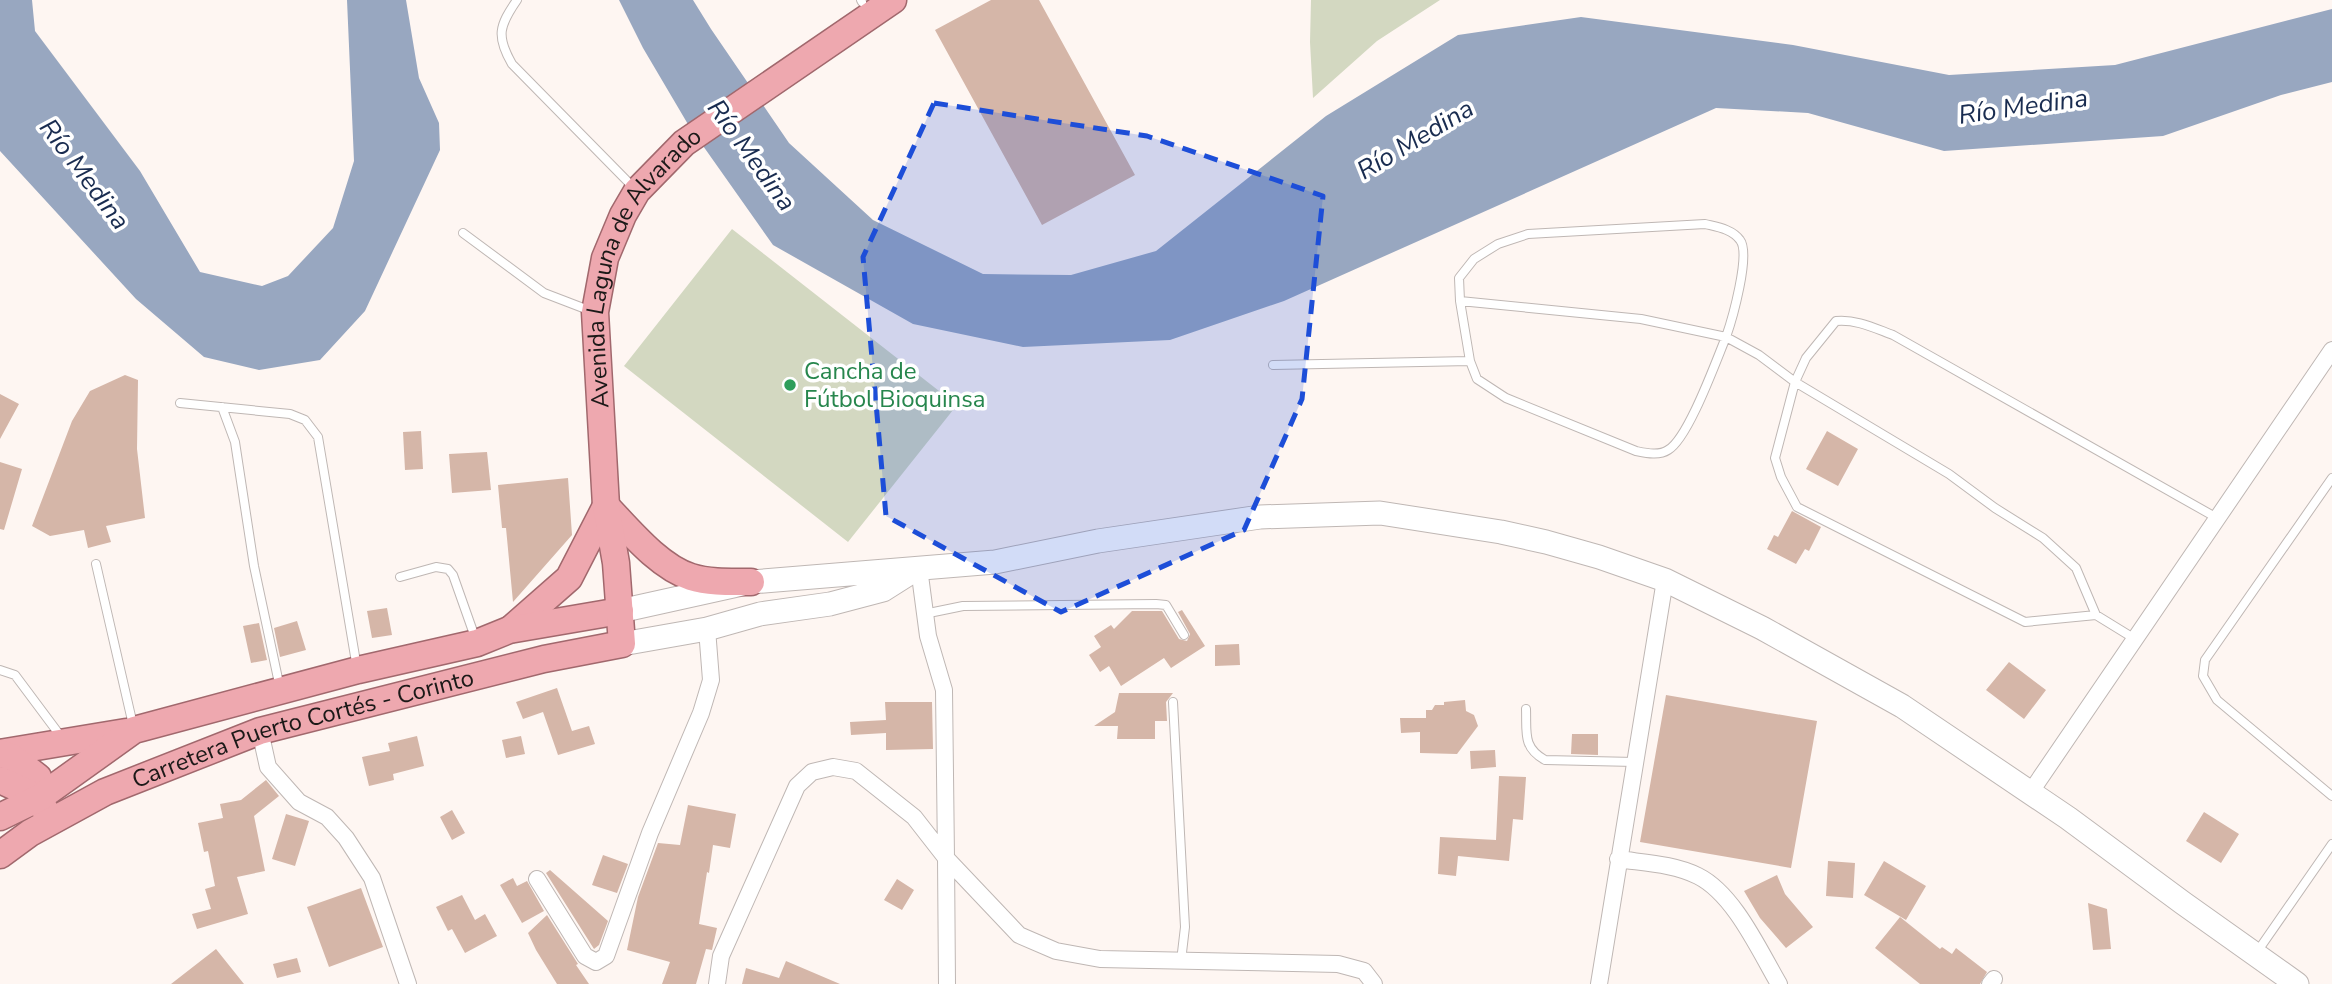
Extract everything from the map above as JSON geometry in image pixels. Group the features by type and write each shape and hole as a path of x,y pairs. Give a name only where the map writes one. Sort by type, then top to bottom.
{"highway":[{"name":"Avenida Laguna de Alvarado","path":"622,644 616,563 606,506 595,312 605,258 623,215 637,191 684,143 893,0"},
{"path":"807,58 849,18 862,1"},
{"path":"509,630 569,578 606,506 641,542 678,572 709,581 751,582"},
{"name":"Carretera Puerto Cortés - Corinto","path":"0,855 45,809 134,730 358,670 477,643 509,630 620,611"},
{"name":"Carretera Puerto Cortés - Corinto","path":"0,817 45,809 104,792 260,731 544,659 622,644"},
{"path":"0,753 134,730"},
{"path":"0,753 13,758 38,777 45,809"},
{"path":"0,780 45,809"}],"main road":[{"path":"620,611 751,582 995,562 1098,541 1260,517 1380,513 1501,532 1546,542 1665,580 1762,628 1902,706 2030,793 2297,984"},
{"path":"622,644 707,629 760,614 830,604 883,590 919,568"}],"street":[{"path":"2030,793 2332,350"},
{"path":"919,568 928,636 944,690 947,984"},
{"path":"1599,984 1665,580"},
{"path":"537,879 585,956 596,961 606,956 654,822 701,713 711,680 707,629"},
{"path":"260,731 268,767 299,802 327,817 346,838 372,877 408,984"},
{"path":"717,984 721,956 797,786 813,772 833,767 856,771 914,817 946,858 1019,935 1056,951 1100,959 1338,964 1364,971 1374,984"},
{"path":"1618,859 1674,868 1698,876 1718,889 1779,984"}],"lane":[{"path":"517,0 504,19 501,45 512,64 637,191"},
{"path":"1705,224 1729,230 1741,241 1744,255 1732,321 1682,438 1668,451 1653,454 1636,452 1506,398 1477,379 1470,361 1460,301 1459,278 1474,259 1498,244 1528,234 1705,224"},
{"path":"463,233 544,293 595,312"},
{"path":"1460,301 1641,318 1726,337 1759,355 1795,382 1949,474 1995,508 2043,538 2076,568 2096,615 2135,639"},
{"path":"2096,615 2025,622 1797,507 1781,477 1775,458 1795,382 1806,358 1836,321 1863,323 1906,341 2217,518"},
{"path":"1273,365 1470,361"},
{"path":"180,403 290,414 305,420 318,437 358,670"},
{"path":"222,407 235,442 254,566 281,692"},
{"path":"2332,478 2206,660 2203,676 2217,700 2332,796"},
{"path":"96,564 134,730"},
{"path":"400,577 436,567 448,569 453,575 477,643"},
{"path":"924,614 964,606 1156,604 1166,605 1184,635"},
{"path":"0,670 15,675 66,743"},
{"path":"1173,702 1185,927 1181,961"},
{"path":"1526,709 1527,743 1533,753 1545,760 1635,762"},
{"path":"2255,954 2332,844"}],"highlighted area":[{"path":"934,103 1147,136 1323,196 1302,399 1244,530 1061,612 886,516 863,257"}],"green space":[{"path":"1311,0 1440,0 1377,41 1313,98"},
{"name":"Cancha de Fútbol Bioquinsa","path":"732,229 957,405 848,542 624,366"}],"water":[{"name":"Río Medina","path":"0,0 32,0 35,31 140,171 200,272 262,286 288,276 333,228 354,161 347,0 406,0 419,78 439,123 440,150 365,311 320,360 259,370 204,357 136,299 0,151"},
{"name":"Río Medina","path":"619,0 693,0 789,143 873,220 983,274 1071,275 1156,251 1326,116 1458,35 1581,17 1793,45 1949,75 2115,65 2332,9 2332,82 2281,95 2163,136 1944,151 1808,113 1716,108 1284,301 1170,340 1023,347 913,324 773,245 689,126 643,48"}],"building":[{"path":"991,0 1039,0 1135,175 1042,225 935,30"},
{"path":"125,375 138,380 137,449 145,518 106,526 111,542 88,548 84,530 50,536 32,526 72,421 90,391"},
{"path":"0,394 19,404 0,439"},
{"path":"421,431 423,469 405,470 403,432"},
{"path":"1827,431 1858,449 1838,486 1806,469"},
{"path":"487,452 491,490 452,493 449,454"},
{"path":"0,462 22,469 4,530 0,529"},
{"path":"568,478 572,535 513,602 506,528 502,528 498,485"},
{"path":"1792,511 1821,527 1809,551 1805,549 1796,564 1767,549 1774,535 1778,537"},
{"path":"387,608 392,635 372,638 367,611"},
{"path":"1182,610 1205,646 1171,668 1164,658 1121,686 1109,666 1100,672 1089,655 1101,647 1094,636 1111,625 1114,629 1132,611 1162,611 1179,639 1187,641 1190,634 1178,612"},
{"path":"297,621 306,650 280,657 274,628"},
{"path":"259,623 267,660 251,663 243,626"},
{"path":"1239,644 1240,665 1215,666 1215,645"},
{"path":"2009,662 2046,690 2024,719 1986,690"},
{"path":"557,688 572,731 589,726 595,744 558,755 543,712 523,719 516,702"},
{"path":"1119,693 1173,693 1166,702 1167,721 1155,721 1155,739 1117,739 1118,726 1094,726 1115,712"},
{"path":"1666,695 1817,721 1791,868 1640,842"},
{"path":"1465,700 1466,711 1474,715 1478,726 1457,754 1420,753 1420,732 1401,733 1400,718 1426,718 1426,710 1432,710 1435,705"},
{"path":"885,702 932,702 933,749 886,750 886,733 851,735 850,722 886,720"},
{"path":"1572,734 1598,734 1598,755 1571,754"},
{"path":"417,736 424,766 393,774 394,780 369,786 362,757 390,751 388,743"},
{"path":"521,736 525,754 506,758 502,740"},
{"path":"1495,750 1496,767 1471,769 1470,751"},
{"path":"1499,776 1526,777 1523,820 1513,819 1509,861 1458,856 1456,876 1438,874 1440,837 1496,840"},
{"path":"266,780 279,796 254,816 265,871 237,877 248,914 197,929 192,914 211,909 205,889 215,886 208,851 204,852 198,823 223,818 220,804 241,800"},
{"path":"688,805 736,814 730,848 713,845 709,873 707,872 699,924 717,928 712,950 706,949 696,984 662,984 670,962 627,950 638,897 658,843 680,845"},
{"path":"452,810 465,833 452,840 440,817"},
{"path":"2204,812 2239,834 2221,863 2186,841"},
{"path":"286,814 309,821 295,866 272,859"},
{"path":"603,855 628,864 617,893 592,885"},
{"path":"1828,861 1855,863 1853,898 1826,896"},
{"path":"1884,861 1926,886 1906,920 1864,895"},
{"path":"550,870 608,921 599,945 594,949 546,873"},
{"path":"1777,875 1785,894 1813,927 1786,948 1760,918 1744,891"},
{"path":"513,878 517,886 527,881 544,911 522,923 500,885"},
{"path":"897,879 914,890 902,910 884,900"},
{"path":"361,888 383,947 329,967 307,907"},
{"path":"462,895 475,920 485,914 497,936 465,953 452,929 448,931 436,907"},
{"path":"2088,903 2107,909 2111,949 2093,950"},
{"path":"547,915 589,984 557,984 536,950 528,933"},
{"path":"1900,917 1940,949 1942,947 1952,954 1956,948 1987,972 1980,984 1920,984 1875,948"},
{"path":"216,949 244,984 171,984"},
{"path":"297,958 301,972 277,978 273,964"},
{"path":"786,961 840,984 742,984 746,968 779,978"}],"place":[{"name":"Cancha de Fútbol Bioquinsa","path":"790,385"}]}
